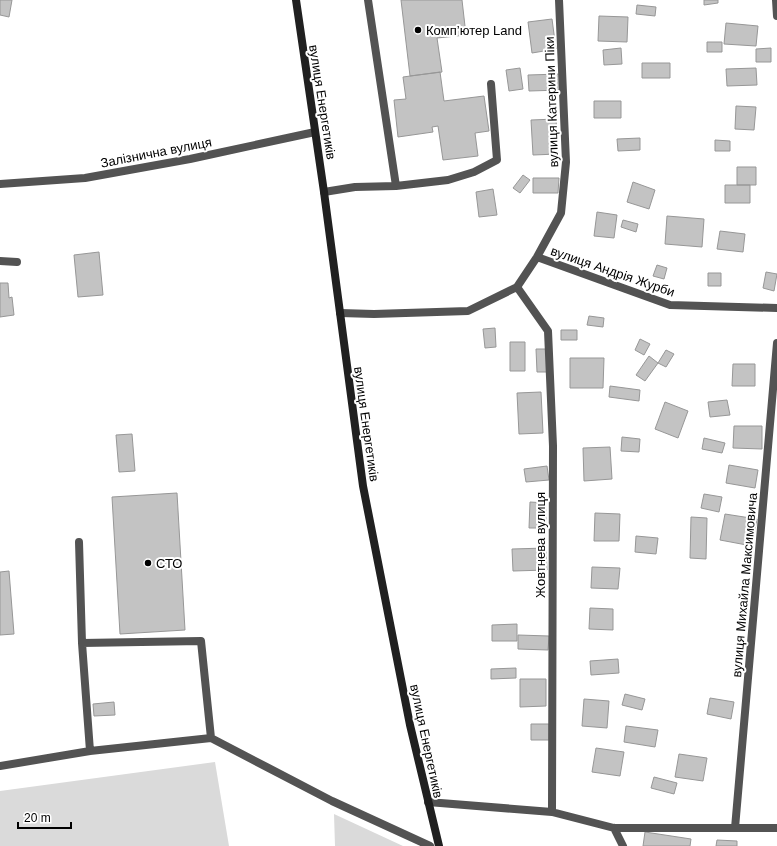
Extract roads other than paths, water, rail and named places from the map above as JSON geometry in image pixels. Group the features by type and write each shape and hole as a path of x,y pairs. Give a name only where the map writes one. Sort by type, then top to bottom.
{"main road":[{"name":"вулиця Енергетиків","path":"296,0 324,192 363,486 410,725 439,846"}],"street":[{"path":"368,0 396,186"},
{"name":"вулиця Катерини Піки","path":"517,287 537,257 561,213 566,162 560,0"},
{"path":"776,0 777,16"},
{"path":"324,192 448,180 474,172 498,160 491,84"},
{"name":"Залізнична вулиця","path":"0,184 85,178 190,159 315,132"},
{"name":"вулиця Андрія Журби","path":"537,257 670,305 777,308"},
{"path":"0,261 17,262"},
{"path":"340,314 468,311 517,287"},
{"name":"Жовтнева вулиця","path":"517,287 548,330 553,446 552,812"},
{"name":"вулиця Михайла Максимовича","path":"735,828 777,343"},
{"path":"79,542 82,643 90,751"},
{"path":"82,643 200,641 212,738"},
{"path":"0,766 90,751 212,738 332,801 430,846"},
{"path":"428,802 552,812 614,828 777,828"},
{"path":"614,828 623,846"}],"place":[{"name":"Комп’ютер Land","path":"418,30"},
{"name":"СТО","path":"148,563"}]}
